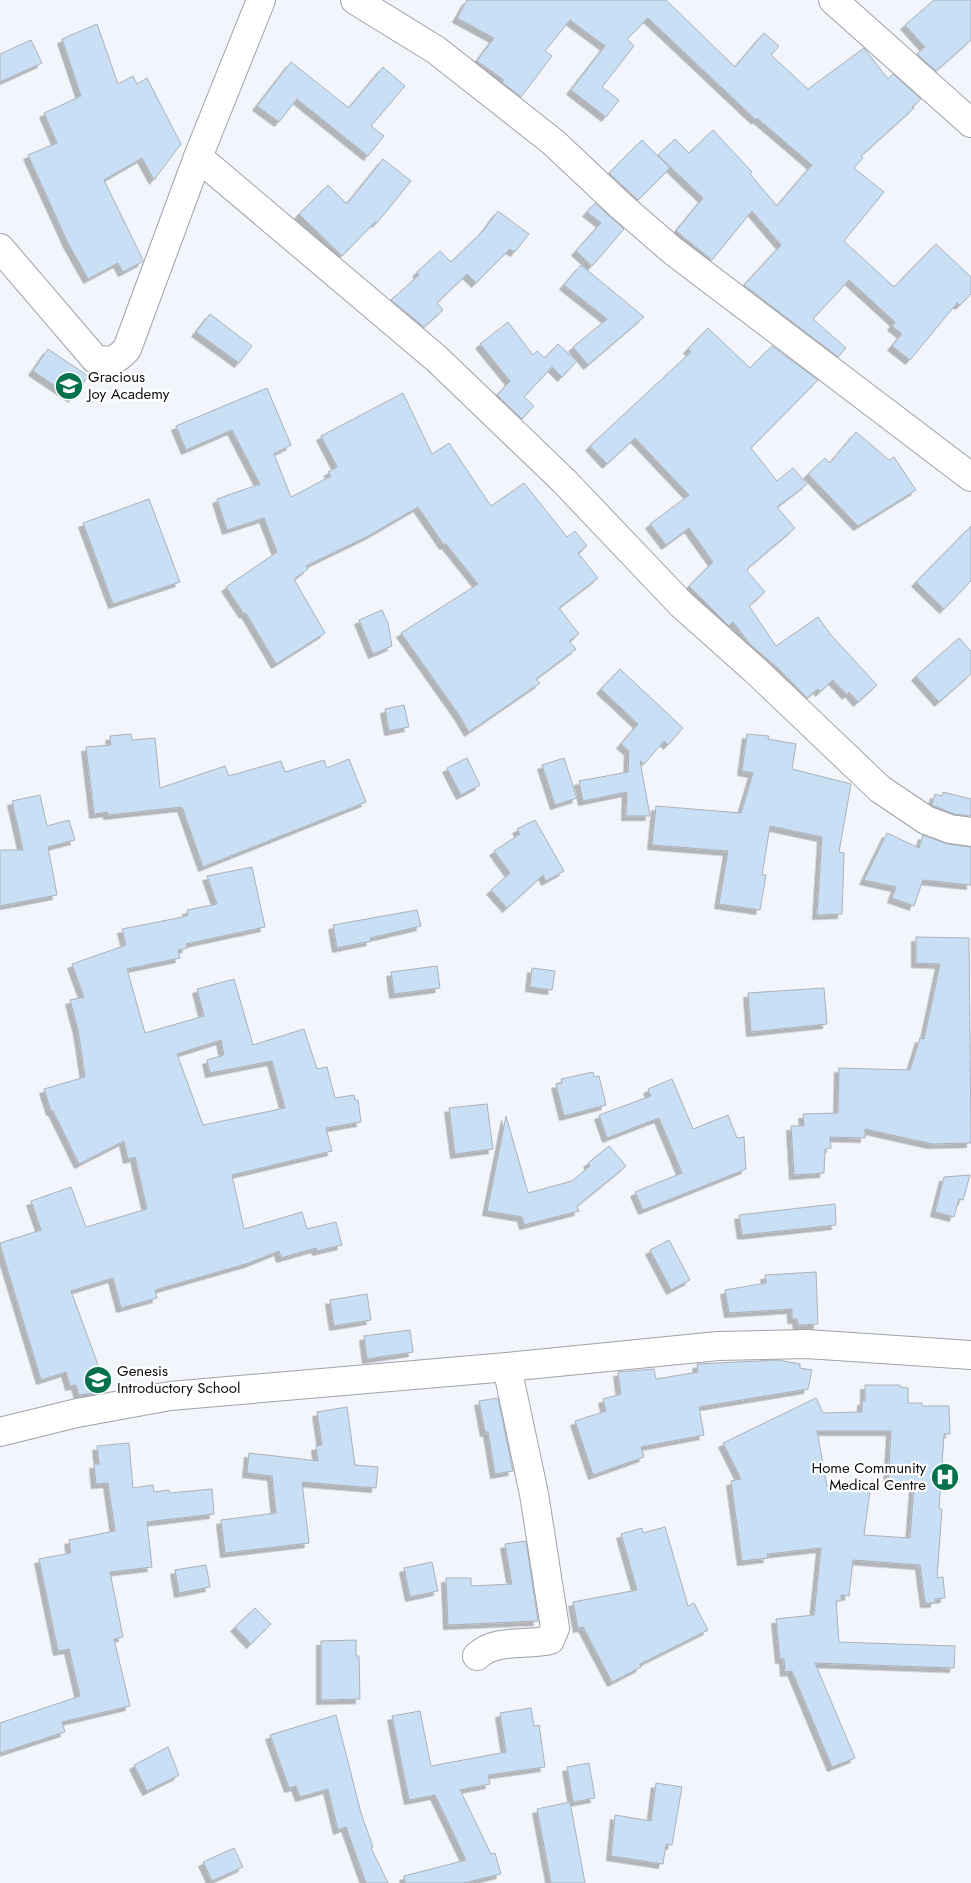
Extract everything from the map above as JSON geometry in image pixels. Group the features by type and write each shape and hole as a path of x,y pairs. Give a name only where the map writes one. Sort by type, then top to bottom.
{"street":[{"path":"0,248 96,359 109,362 118,359 126,349 198,156 261,0"},
{"path":"355,0 436,50 553,142 621,206 673,250 971,477"},
{"path":"833,0 971,123"},
{"path":"198,156 437,359 564,481 681,604 755,670 880,789 926,820 950,829 971,832"},
{"path":"0,1432 77,1413 170,1396 507,1367 718,1346 807,1344 971,1355"},
{"path":"477,1656 484,1649 492,1647 550,1640 555,1628 534,1494 507,1367"}],"building":[{"path":"467,0 666,0 735,67 764,33 779,46 771,55 808,89 864,48 888,79 893,74 921,99 912,107 914,108 861,156 863,158 854,168 884,192 844,241 894,287 936,244 971,277 971,294 960,305 957,303 910,360 892,346 902,334 892,326 895,322 849,280 813,319 846,348 838,357 744,285 781,245 752,211 712,260 676,231 703,198 658,155 675,139 689,153 713,130 752,172 750,174 777,206 812,165 757,118 756,120 648,18 627,39 634,46 602,87 619,100 606,117 571,90 605,46 570,20 545,51 552,56 521,97 502,82 504,80 477,61 494,38 457,18"},
{"path":"934,0 971,0 971,40 936,71 917,54 925,47 905,25"},
{"path":"97,24 118,84 133,76 137,84 147,78 181,144 154,180 142,158 104,180 143,260 123,272 118,263 88,279 68,243 28,155 57,143 44,113 81,96 62,39"},
{"path":"31,40 42,63 0,82 0,54"},
{"path":"291,62 349,108 383,67 405,86 371,126 384,136 368,156 297,99 279,122 257,106"},
{"path":"642,140 670,168 638,200 609,173"},
{"path":"383,159 411,181 377,223 375,222 342,256 299,214 328,185 347,204"},
{"path":"595,203 624,229 592,266 576,251 601,223 587,212"},
{"path":"498,211 529,234 515,252 510,249 476,283 467,274 437,303 443,310 424,327 391,300 419,275 417,272 440,251 451,262 484,230"},
{"path":"581,265 644,317 588,365 573,347 607,319 564,285"},
{"path":"210,314 252,346 239,363 196,332"},
{"path":"508,322 533,355 537,351 545,358 558,344 577,361 562,377 552,367 524,397 534,406 522,419 497,395 510,381 480,344"},
{"path":"708,328 750,368 772,346 818,380 751,448 777,481 793,468 807,484 777,507 795,528 748,568 747,571 765,592 749,606 776,646 818,617 831,635 877,685 858,702 849,692 847,695 833,680 820,692 818,689 807,698 781,671 750,644 733,622 729,626 689,586 713,562 689,528 666,545 650,524 689,495 635,438 607,464 590,446 691,352 688,349"},
{"path":"48,349 88,376 73,398 33,371"},
{"path":"267,388 291,445 274,454 291,497 331,476 328,472 337,467 321,436 403,393 432,454 449,443 491,506 524,483 567,537 575,531 587,546 578,553 598,578 559,608 579,634 569,641 576,649 536,679 540,683 469,732 401,633 478,584 446,544 444,545 418,507 370,535 306,566 308,569 294,579 325,633 276,664 246,613 244,614 226,587 277,552 264,518 227,530 217,499 260,484 232,430 186,450 176,426"},
{"path":"856,432 889,460 894,457 916,490 858,526 808,474 825,458 830,463"},
{"path":"149,499 180,582 113,604 83,523"},
{"path":"971,526 971,581 944,609 916,582"},
{"path":"382,610 388,623 392,646 373,654 359,620"},
{"path":"959,638 971,651 971,674 939,702 916,676"},
{"path":"620,669 683,728 668,745 664,741 644,764 640,761 650,816 626,816 627,792 583,801 579,781 628,772 629,751 621,744 638,724 601,689"},
{"path":"404,705 409,727 389,731 385,709"},
{"path":"131,734 132,740 155,738 160,788 225,766 229,776 281,761 285,772 324,760 327,768 349,759 366,802 203,867 182,807 108,815 108,812 94,814 86,747 111,745 110,736"},
{"path":"747,734 769,736 768,739 796,744 792,769 851,784 839,852 844,853 842,914 817,915 822,837 770,826 762,875 766,875 760,910 719,904 728,851 652,845 656,806 741,813 753,773 742,771"},
{"path":"467,758 480,785 461,795 447,768"},
{"path":"564,758 577,798 555,805 542,765"},
{"path":"943,792 971,799 971,816 954,814 932,805 935,794 942,796"},
{"path":"40,795 47,826 69,820 75,840 48,847 57,895 0,906 0,850 23,850 12,801"},
{"path":"535,820 564,871 546,881 543,875 507,908 491,890 510,873 494,851 520,834 517,829"},
{"path":"887,833 919,848 923,835 948,844 971,847 971,885 923,880 914,906 892,898 896,887 864,880"},
{"path":"252,867 265,927 186,944 187,948 178,950 180,958 127,969 145,1033 204,1016 197,989 234,979 253,1045 304,1029 317,1069 327,1067 335,1098 354,1095 355,1100 358,1100 361,1122 326,1128 332,1151 232,1175 244,1229 302,1212 307,1229 336,1222 342,1245 317,1251 316,1248 281,1258 279,1251 249,1263 155,1290 157,1298 121,1308 113,1278 71,1291 97,1362 104,1392 79,1395 76,1385 70,1386 66,1372 41,1380 0,1243 41,1230 31,1201 71,1187 86,1227 147,1209 135,1157 128,1159 124,1141 79,1164 53,1111 51,1111 44,1089 85,1077 78,1030 70,1000 84,997 72,964 126,945 122,929 183,917 188,915 187,910 217,904 207,876","holes":["221,1040 224,1055 207,1060 210,1073 272,1061 285,1108 203,1125 177,1054"]},
{"path":"417,910 421,926 370,938 371,941 337,948 333,925"},
{"path":"916,937 969,938 971,1143 932,1144 865,1129 865,1138 830,1137 831,1148 825,1149 824,1173 794,1175 791,1126 804,1126 803,1114 838,1113 839,1068 910,1070 920,1038 924,1039 940,964 916,963"},
{"path":"437,966 440,988 394,994 391,972"},
{"path":"532,968 555,971 552,990 530,987"},
{"path":"824,988 827,1024 751,1032 748,993"},
{"path":"593,1072 594,1077 599,1076 606,1105 564,1116 556,1084 562,1083 561,1079"},
{"path":"672,1079 693,1129 728,1115 737,1138 744,1137 746,1169 643,1210 635,1192 682,1173 659,1118 607,1138 599,1115 651,1096 648,1089"},
{"path":"487,1104 493,1149 455,1154 449,1108"},
{"path":"506,1116 528,1193 572,1181 590,1166 588,1163 609,1146 626,1166 577,1206 579,1211 524,1225 522,1217 487,1211"},
{"path":"970,1175 963,1200 959,1199 954,1217 935,1212 944,1177"},
{"path":"835,1204 836,1225 742,1235 739,1215"},
{"path":"669,1240 690,1280 671,1290 650,1250"},
{"path":"816,1272 818,1324 798,1325 797,1319 792,1319 792,1309 729,1313 725,1290 766,1283 765,1275"},
{"path":"367,1294 371,1320 334,1326 330,1300"},
{"path":"410,1330 413,1352 367,1359 364,1336"},
{"path":"778,1360 800,1364 800,1368 812,1370 808,1389 699,1407 704,1435 641,1447 644,1457 593,1475 575,1421 606,1411 603,1399 621,1394 618,1372 654,1369 656,1379 698,1372 697,1364"},
{"path":"865,1385 900,1385 900,1387 908,1388 908,1403 922,1403 922,1406 949,1406 950,1434 944,1434 939,1509 942,1509 937,1578 943,1577 945,1598 935,1599 935,1603 925,1603 920,1565 853,1560 849,1596 841,1595 841,1601 836,1601 839,1642 955,1646 954,1668 815,1663 855,1758 832,1767 792,1671 785,1672 784,1659 780,1659 776,1619 814,1615 821,1548 767,1554 768,1558 742,1561 731,1481 741,1479 723,1443 816,1398 823,1413 862,1412 862,1401 865,1401","holes":["817,1431 891,1431 888,1484 914,1486 910,1538 864,1535 870,1491 827,1486"]},
{"path":"498,1398 513,1471 495,1474 488,1432 485,1432 479,1401"},
{"path":"347,1407 355,1465 378,1467 376,1488 302,1482 309,1543 225,1553 221,1520 276,1513 272,1476 247,1473 249,1453 318,1461 316,1446 322,1445 317,1412"},
{"path":"129,1443 133,1488 153,1485 154,1492 169,1490 170,1493 212,1489 214,1514 147,1522 152,1567 110,1572 123,1637 114,1639 130,1706 62,1722 65,1732 0,1753 0,1723 80,1696 69,1649 58,1651 39,1559 71,1553 69,1540 115,1531 108,1483 96,1484 94,1464 99,1464 97,1446"},
{"path":"665,1527 688,1606 694,1603 708,1630 640,1664 641,1667 612,1682 583,1627 578,1628 573,1602 637,1590 621,1534 642,1528 643,1533"},
{"path":"526,1541 538,1621 448,1625 446,1578 471,1578 471,1586 512,1584 505,1544"},
{"path":"432,1562 438,1591 410,1597 404,1568"},
{"path":"206,1565 210,1587 179,1593 175,1570"},
{"path":"255,1608 271,1624 251,1644 235,1627"},
{"path":"356,1640 356,1656 359,1656 360,1699 321,1700 321,1641"},
{"path":"531,1708 534,1726 539,1725 545,1767 488,1775 490,1784 460,1790 491,1854 495,1853 501,1874 464,1883 405,1883 404,1876 466,1860 435,1795 409,1800 392,1716 420,1711 431,1766 506,1752 500,1713"},
{"path":"336,1715 361,1813 373,1847 371,1848 388,1883 366,1883 346,1827 338,1830 328,1789 300,1797 296,1786 289,1788 270,1735"},
{"path":"168,1747 179,1775 147,1791 134,1765"},
{"path":"589,1763 595,1798 573,1802 567,1767"},
{"path":"656,1783 682,1787 672,1845 666,1844 663,1864 611,1856 615,1815 651,1821"},
{"path":"570,1802 585,1883 551,1883 537,1809"},
{"path":"234,1848 243,1867 212,1881 203,1862"}],"place":[{"name":"Gracious Joy Academy","path":"69,386"},
{"name":"Genesis Introductory School","path":"98,1380"},
{"name":"Home Community Medical Centre","path":"945,1477"}]}
